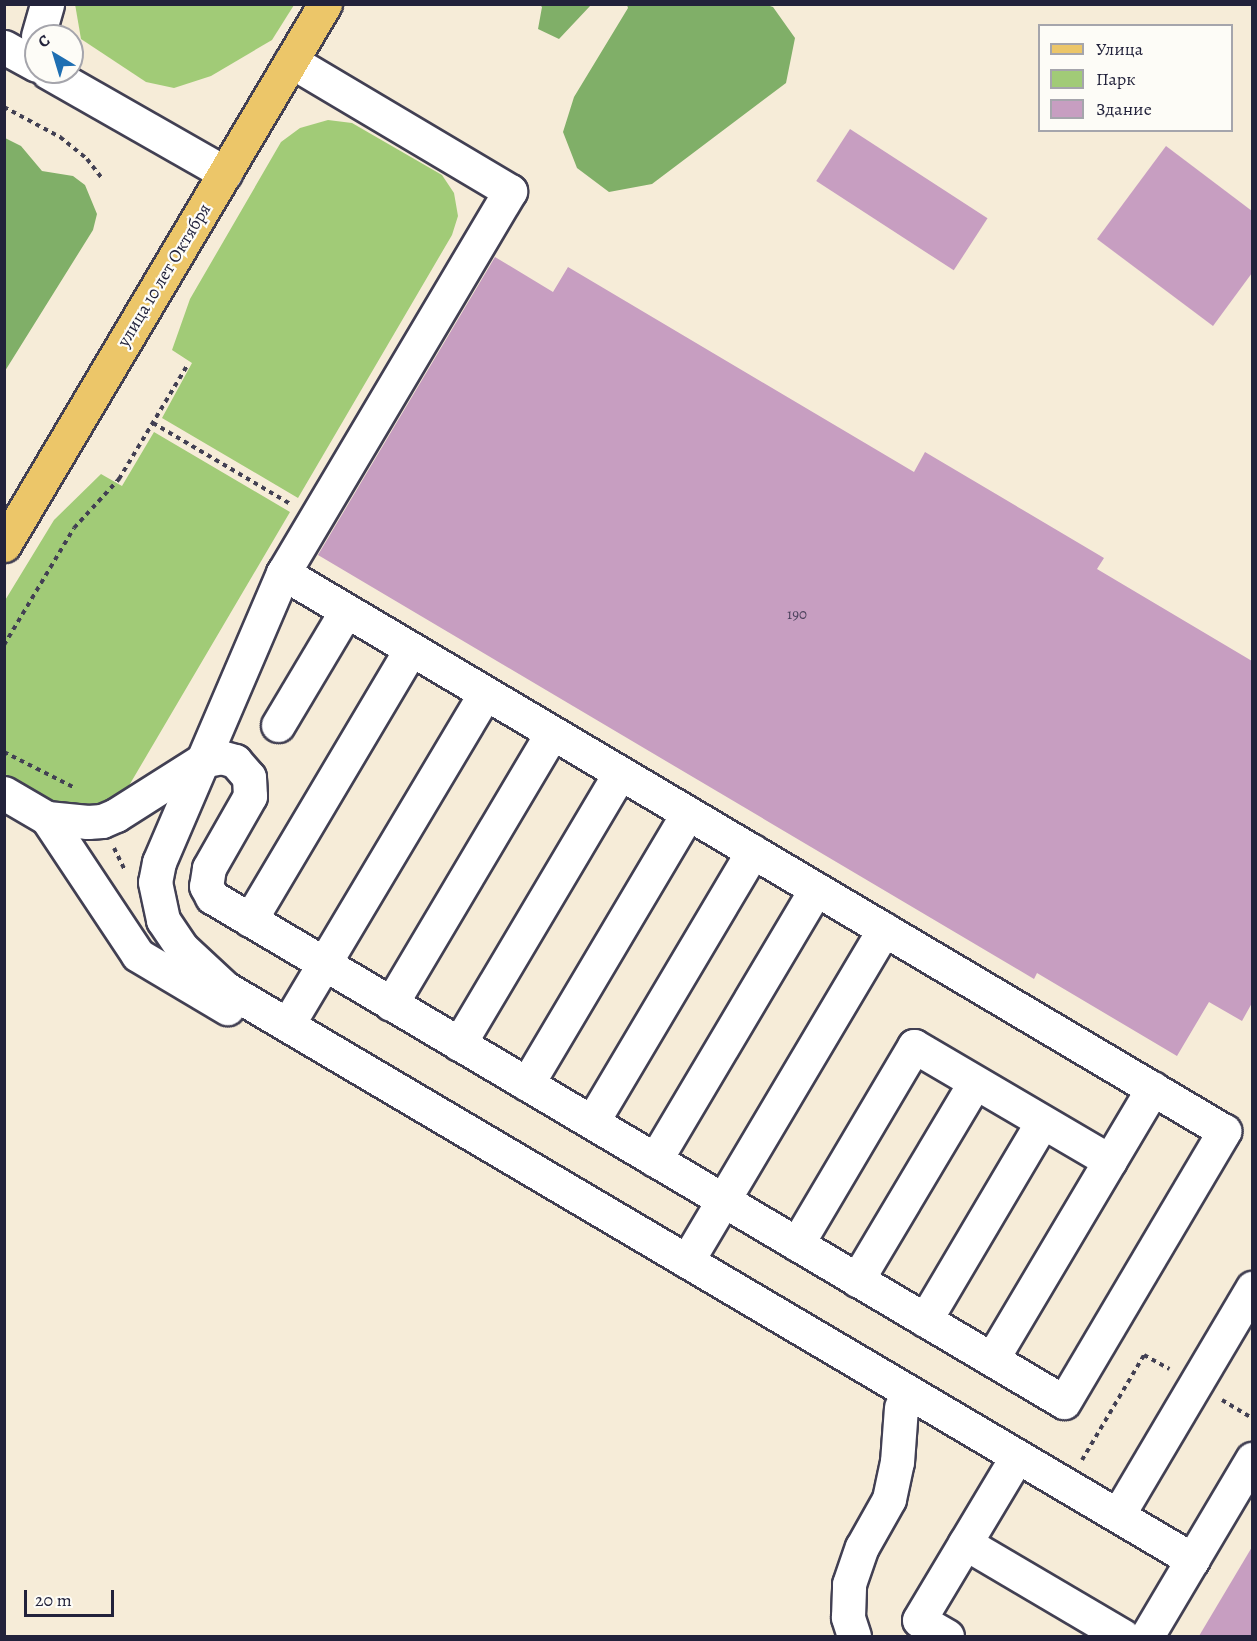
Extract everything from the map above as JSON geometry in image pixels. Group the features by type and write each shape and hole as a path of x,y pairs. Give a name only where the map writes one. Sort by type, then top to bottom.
{"main road":[{"name":"улица 10 лет Октября","path":"4,545 325,4"}],"street":[{"path":"41,24 47,4"},
{"path":"291,61 510,191 283,573 159,862 155,882 163,920 181,947 225,988 1118,1515 1188,1567"},
{"path":"81,84 225,173"},
{"path":"4,793 47,818 88,822 116,815 201,761 221,757 235,761 249,777 250,796 209,868 206,886 212,897 1064,1402 1224,1131 283,573"},
{"path":"278,725 346,611"},
{"path":"250,920 411,649"},
{"path":"288,1024 485,693"},
{"path":"391,1004 552,733"},
{"path":"459,1044 620,773"},
{"path":"527,1084 688,813"},
{"path":"47,818 138,956 1008,1471 1188,1567"},
{"path":"592,1122 753,851"},
{"path":"655,1160 816,889"},
{"path":"687,1261 884,929"},
{"path":"797,1244 914,1046 1110,1161"},
{"path":"857,1280 975,1082"},
{"path":"992,1359 1153,1088"},
{"path":"925,1320 1042,1122"},
{"path":"1118,1515 1252,1288"},
{"path":"854,1636 848,1617 849,1584 862,1547 889,1499 897,1462 901,1407"},
{"path":"1147,1636 1252,1459"},
{"path":"947,1636 919,1620 1008,1471"},
{"path":"965,1543 1123,1636"}],"path":[{"path":"4,107 60,137 87,159 102,178"},
{"path":"4,645 74,528 119,479 187,366"},
{"path":"153,423 315,519"}],"green space":[{"path":"75,4 294,4 272,40 211,76 174,88 146,82 84,41 84,24 78,24"},
{"path":"540,5 591,5 559,39 538,29 542,7"},
{"path":"627,5 767,5 773,7 795,38 786,83 652,184 609,192 577,168 563,132 574,97 628,8"},
{"path":"328,120 352,123 442,175 454,193 458,216 452,235 298,498 162,418 192,363 172,350 190,299 281,142 300,128"},
{"path":"5,138 21,146 42,171 73,176 85,185 97,214 93,230 5,371"},
{"path":"154,432 290,512 127,789 111,807 72,812 5,774 4,602 54,520 101,474 122,486"}],"building":[{"path":"850,129 988,218 954,270 816,181"},
{"path":"1166,146 1252,211 1252,273 1213,326 1097,239"},
{"path":"495,257 553,292 568,267 914,472 925,452 1104,558 1097,569 1252,661 1252,1003 1242,1021 1209,1002 1177,1056 1037,973 1034,979 318,555"},
{"path":"1252,1547 1252,1636 1199,1636"}]}
